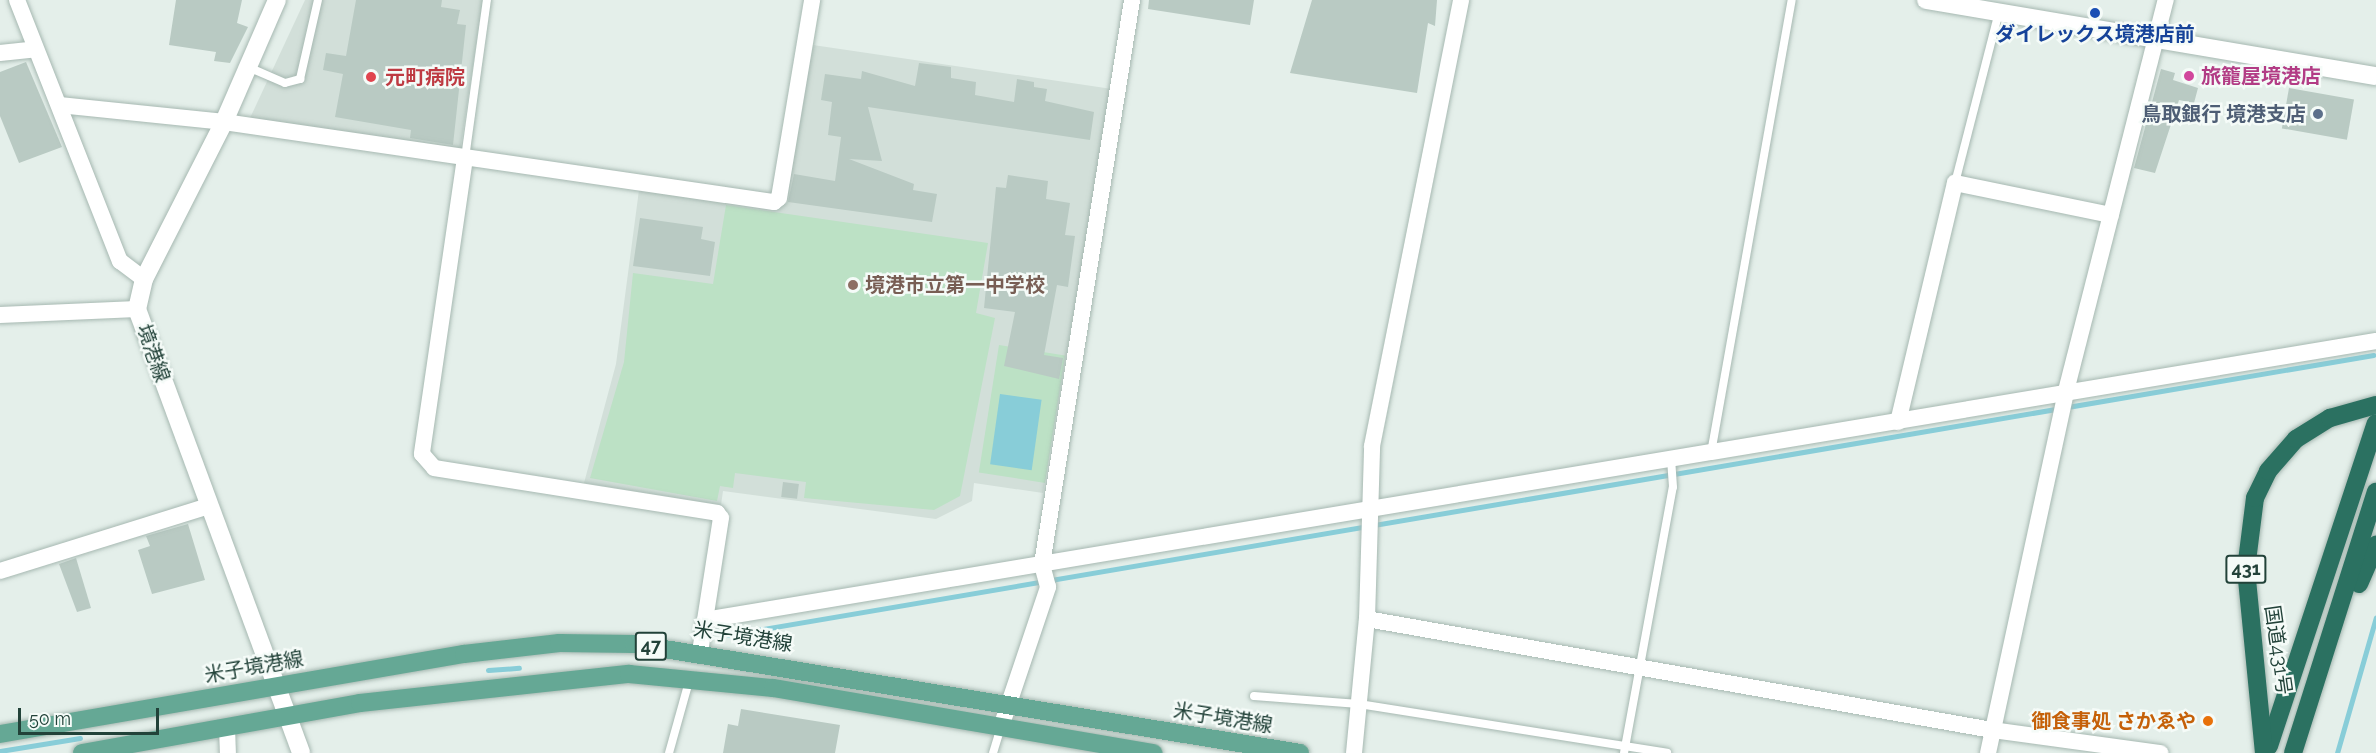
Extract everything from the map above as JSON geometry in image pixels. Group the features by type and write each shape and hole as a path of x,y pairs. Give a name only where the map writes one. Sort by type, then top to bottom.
{"highway":[{"name":"国道431号","path":"2265,753 2246,578 2248,526 2261,485 2277,459 2330,418 2376,405"},
{"name":"国道431号","path":"2265,753 2376,423"},
{"name":"国道431号","path":"2293,753 2376,492"},
{"name":"国道431号","path":"2301,727 2376,545"}],"main road":[{"name":"境港線","path":"277,0 224,123 144,279 136,309 278,685 301,753"},
{"path":"1926,0 2156,35 2374,77"},
{"name":"米子境港線","path":"0,734 278,685 559,643 700,652 1300,753"},
{"name":"47","path":"82,753 289,716 562,679 690,677 1147,752"}],"street":[{"path":"17,0 120,261 144,279"},
{"path":"60,105 224,123 774,202 779,198 812,0"},
{"path":"1001,727 1048,587 1042,564 1132,0"},
{"path":"1354,753 1367,619 1366,511 1372,446 1461,0"},
{"path":"1988,753 2066,391 2166,0"},
{"path":"0,53 36,49"},
{"path":"465,158 422,454 435,468 717,513 721,518 700,652"},
{"path":"1898,422 1955,183 2111,215"},
{"path":"0,315 136,309"},
{"path":"705,620 2376,341"},
{"path":"0,571 209,506"},
{"path":"1367,619 1992,730 2160,753"},
{"path":"227,727 228,753"}],"lane":[{"path":"248,67 285,83 300,78 318,0"},
{"path":"465,158 487,0"},
{"path":"1711,453 1792,0"},
{"path":"1955,183 1999,11"},
{"path":"1624,749 1643,668 1673,487 1671,460"},
{"path":"669,753 690,677"},
{"path":"1254,696 1359,704 1624,749 1667,753"},
{"path":"993,753 1001,727"}],"shaded area":[{"name":"元町病院","path":"305,0 483,0 460,151 250,118"},
{"name":"境港市立第一中学校","path":"813,45 1112,89 1043,493 974,483 972,501 936,519 723,491 721,505 584,483 616,364 639,190 781,206 804,58 811,57"}],"green space":[{"path":"726,205 988,243 976,313 995,318 960,496 934,510 804,498 806,482 735,473 733,488 720,486 717,501 590,478 624,362 633,273 713,284"},
{"path":"999,345 1065,355 1045,483 979,472"}],"water":[{"path":"1000,394 1042,400 1032,470 990,464"}],"building":[{"path":"176,0 242,0 237,23 248,27 230,63 214,61 216,52 169,45"},
{"path":"356,0 442,0 441,7 460,10 457,24 466,25 453,145 410,138 411,130 335,117 343,74 323,70 326,53 346,56"},
{"path":"1149,0 1254,0 1250,25 1148,9"},
{"path":"1312,0 1437,0 1435,26 1428,23 1417,93 1290,73"},
{"path":"26,62 62,147 19,163 0,116 0,72"},
{"path":"919,63 951,67 951,78 976,82 975,95 1014,102 1017,79 1034,82 1034,87 1047,89 1045,101 1094,112 1090,140 868,107 882,161 849,159 914,184 913,190 937,194 932,222 788,202 794,174 835,181 841,137 828,135 832,102 821,100 825,74 861,79 862,71 915,86"},
{"path":"2161,69 2175,73 2173,80 2198,88 2194,103 2179,100 2155,173 2134,168"},
{"name":"鳥取銀行 境港支店","path":"2289,88 2354,99 2347,140 2282,128"},
{"path":"1008,175 1048,181 1046,199 1070,203 1065,235 1075,236 1068,287 1057,285 1044,355 1063,358 1059,379 1004,366 1015,312 984,308 996,187 1006,188"},
{"path":"640,218 703,227 701,239 715,242 710,276 633,266"},
{"path":"783,482 799,484 797,499 781,497"},
{"path":"188,524 205,580 152,594 138,550 150,546 146,536"},
{"path":"76,558 91,608 77,612 59,564"},
{"path":"741,709 840,725 835,753 723,753 728,724 738,726"}],"waterway":[{"path":"728,635 2373,355"},
{"path":"2337,753 2376,617"},
{"path":"488,670 519,668"},
{"path":"0,751 80,738"}],"place":[{"name":"ダイレックス境港店前","path":"2095,13"},
{"name":"旅籠屋境港店","path":"2189,76"},
{"name":"元町病院","path":"371,77"},
{"name":"鳥取銀行 境港支店","path":"2318,114"},
{"name":"境港市立第一中学校","path":"853,285"},
{"name":"御食事処 さかゑや","path":"2208,721"}]}
